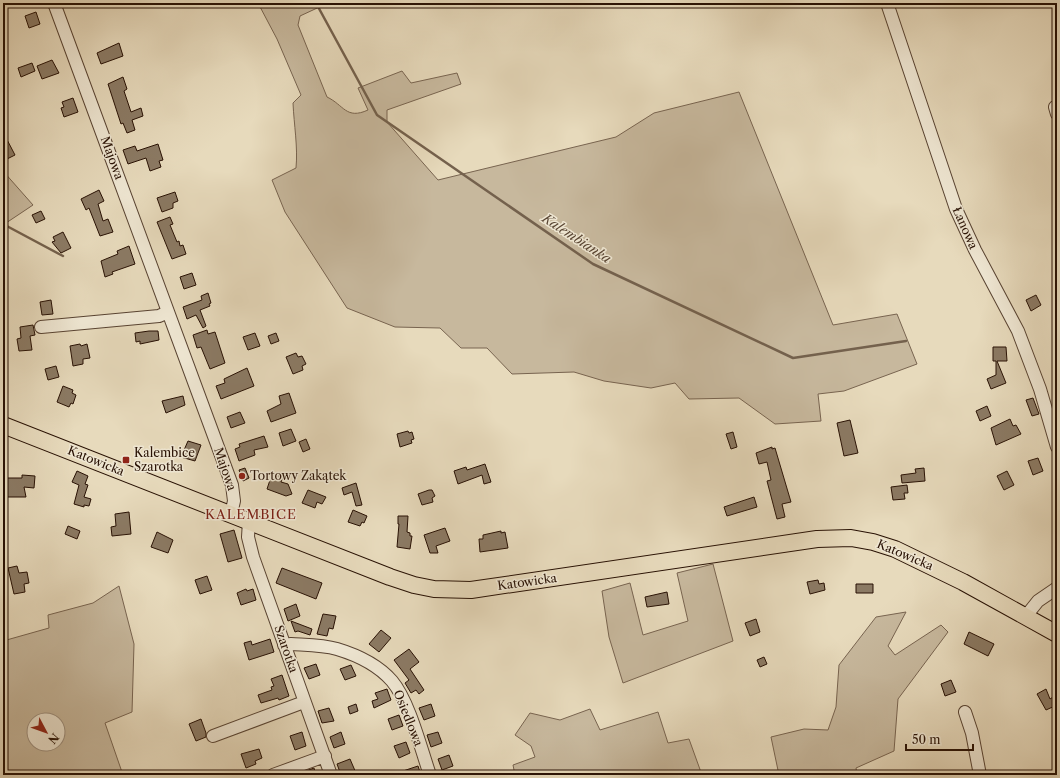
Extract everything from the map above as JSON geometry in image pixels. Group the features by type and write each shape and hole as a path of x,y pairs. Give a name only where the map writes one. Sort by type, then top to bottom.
{"main road":[{"name":"Katowicka","path":"3,425 390,577 414,585 449,591 488,588 817,539 851,538 878,543 910,555 1057,634"}],"street":[{"name":"Majowa","path":"54,3 234,490 234,501 231,514"},
{"name":"Łanowa","path":"887,3 956,209 974,250 1018,331 1040,389 1057,447"},
{"path":"41,327 159,316 168,312"},
{"name":"Szarotka","path":"249,521 248,536 253,557 331,775"},
{"path":"1026,616 1038,601 1057,588"},
{"name":"Osiedlowa","path":"284,645 291,644 336,649 361,658 374,666 392,681 405,703 430,775"},
{"path":"213,736 304,702"},
{"path":"965,712 972,733 980,775"},
{"path":"273,775 325,756"}],"shaded area":[{"path":"258,3 328,3 300,16 298,25 327,97 350,112 361,113 368,110 358,88 402,71 411,83 457,73 461,84 387,110 387,122 438,180 616,137 654,113 739,92 833,325 897,314 917,364 844,391 818,394 821,421 775,424 739,398 689,399 675,383 651,388 604,381 574,372 512,374 487,348 461,348 440,328 395,327 347,308 285,212 272,180 296,168 293,103 301,95 277,39"},
{"path":"3,171 33,205 3,225"},
{"path":"713,564 733,641 623,683 609,637 602,591 630,583 643,635 688,621 677,573"},
{"path":"119,586 134,644 132,712 105,723 123,775 3,775 3,641 49,628 48,615 93,603"},
{"path":"906,612 888,646 895,655 941,625 948,632 898,699 894,751 856,768 857,775 779,775 771,737 804,729 828,730 836,707 839,665 876,617"},
{"path":"590,709 600,730 658,712 668,743 689,739 702,775 515,775 513,765 535,757 531,746 515,735 530,713 560,720"}],"building":[{"path":"36,12 40,24 29,28 25,16"},
{"path":"119,43 123,56 101,64 97,53"},
{"path":"52,60 59,73 42,79 37,66"},
{"path":"32,63 35,71 21,77 18,68"},
{"path":"123,77 127,89 124,91 131,112 141,108 143,116 132,120 135,130 127,133 123,123 121,124 108,84"},
{"path":"73,98 78,112 64,117 61,108 64,107 62,102"},
{"path":"3,132 15,155 7,159 3,151"},
{"path":"158,144 163,160 159,161 161,167 150,171 146,158 128,164 123,150 135,146 137,151"},
{"path":"99,190 104,201 98,204 103,221 108,219 113,232 100,236 89,208 86,210 81,199"},
{"path":"175,192 178,201 173,203 173,208 162,212 157,198"},
{"path":"41,211 45,219 36,223 32,215"},
{"path":"170,217 173,224 170,225 177,242 179,241 180,246 183,245 186,254 172,259 157,222"},
{"path":"63,232 71,248 61,253 52,242 55,241 53,237"},
{"path":"129,246 135,264 112,272 113,274 105,277 101,261 118,254 117,251"},
{"path":"192,273 196,285 184,289 180,277"},
{"path":"208,293 211,303 209,304 210,306 200,310 206,326 203,328 196,315 187,319 183,307 202,300 201,296"},
{"path":"1036,295 1041,305 1031,311 1026,300"},
{"path":"51,300 53,314 42,315 40,302"},
{"path":"33,325 35,335 30,336 32,350 19,351 17,339 21,338 20,327"},
{"path":"207,330 208,334 215,332 225,363 210,369 201,347 197,348 193,335"},
{"path":"158,331 159,340 140,344 140,341 136,342 135,333"},
{"path":"255,333 260,346 248,350 243,337"},
{"path":"276,333 279,341 271,344 268,336"},
{"path":"80,344 81,346 87,344 90,358 83,359 83,364 73,366 70,346"},
{"path":"993,347 1006,347 1007,361 997,361 1006,383 991,389 987,379 996,375 996,361 993,361"},
{"path":"296,353 298,357 302,356 306,364 302,366 303,370 293,374 286,357"},
{"path":"56,366 59,377 48,380 45,369"},
{"path":"247,368 254,386 221,399 216,386 225,383 224,379"},
{"path":"63,386 73,390 72,393 76,395 73,404 71,403 69,407 57,402"},
{"path":"289,393 296,413 271,422 267,411 281,404 279,396"},
{"path":"183,396 185,405 166,413 162,401"},
{"path":"1033,398 1039,414 1032,416 1026,400"},
{"path":"987,406 991,416 980,421 976,411"},
{"path":"240,412 245,423 231,428 227,417"},
{"path":"1010,419 1013,426 1016,425 1021,434 996,445 991,428"},
{"path":"850,420 858,453 844,456 837,423"},
{"path":"291,429 296,441 283,446 279,433"},
{"path":"408,431 409,433 412,432 414,439 411,440 412,443 400,447 397,434"},
{"path":"733,432 737,447 731,449 726,434"},
{"path":"264,436 268,447 254,450 255,455 239,461 235,449 240,447 239,444"},
{"path":"306,439 310,449 303,452 299,442"},
{"path":"188,441 201,445 195,461 181,457"},
{"path":"772,447 772,449 775,448 791,502 782,504 785,517 777,519 767,481 771,480 767,462 759,464 756,453"},
{"path":"1038,458 1043,471 1033,475 1028,461"},
{"path":"485,464 491,482 484,484 482,475 458,484 454,471 466,467 467,470"},
{"path":"245,468 249,478 243,481 239,470"},
{"path":"924,468 925,481 902,483 901,475 916,473 915,469"},
{"path":"77,471 88,476 85,484 88,485 84,497 91,499 89,506 84,505 84,507 74,504 79,485 72,482"},
{"path":"1007,471 1014,485 1004,490 997,476"},
{"path":"272,474 283,477 281,482 288,484 292,494 286,496 267,489"},
{"path":"22,475 35,476 34,488 24,487 26,497 4,497 3,478 22,478"},
{"path":"356,483 362,505 356,506 352,492 344,495 342,488"},
{"path":"907,485 908,493 904,493 905,499 893,500 891,487"},
{"path":"308,490 326,497 322,504 317,502 315,508 302,503"},
{"path":"432,490 435,496 432,498 433,502 422,505 418,494"},
{"path":"754,497 757,507 727,516 724,507"},
{"path":"353,510 367,516 364,523 362,522 360,526 348,522"},
{"path":"129,512 131,534 112,536 111,527 116,526 115,514"},
{"path":"398,516 408,516 407,532 410,533 410,536 412,536 410,549 397,547 399,524"},
{"path":"68,526 80,531 77,539 65,534"},
{"path":"445,528 450,541 436,546 438,553 430,553 424,535"},
{"path":"234,530 242,558 228,562 220,534"},
{"path":"501,531 501,533 505,532 508,548 480,552 479,539 483,539 483,535"},
{"path":"157,532 173,540 168,553 151,547"},
{"path":"17,566 19,573 27,572 29,583 24,584 25,592 14,594 8,568"},
{"path":"282,568 322,583 316,599 276,583"},
{"path":"207,576 212,590 200,594 195,580"},
{"path":"818,580 819,584 824,583 825,590 810,594 807,582"},
{"path":"856,584 873,584 873,593 856,593"},
{"path":"246,589 247,591 253,589 256,600 241,605 237,593"},
{"path":"667,592 669,604 647,607 645,597"},
{"path":"296,604 300,616 288,621 284,609"},
{"path":"323,614 336,616 333,629 329,628 327,636 317,634"},
{"path":"756,619 760,632 750,636 745,623"},
{"path":"291,621 312,629 310,635 298,631 295,632"},
{"path":"381,630 391,638 379,652 369,644"},
{"path":"969,632 994,644 988,656 964,644"},
{"path":"270,639 274,652 249,660 244,643 251,641 252,645"},
{"path":"409,649 419,662 410,669 424,690 419,694 416,690 411,693 405,683 409,680 394,660"},
{"path":"764,657 767,664 760,667 757,660"},
{"path":"316,664 320,675 309,679 304,668"},
{"path":"351,665 356,676 345,680 340,669"},
{"path":"282,675 289,696 279,700 278,698 261,703 258,695 272,690 271,687 274,686 271,679"},
{"path":"951,680 956,692 945,696 941,684"},
{"path":"387,689 391,700 374,708 372,701 378,699 375,693"},
{"path":"1046,689 1050,699 1053,697 1057,705 1046,710 1037,694"},
{"path":"356,704 358,711 350,714 348,707"},
{"path":"431,704 435,716 424,720 419,708"},
{"path":"329,708 334,721 322,723 318,711"},
{"path":"399,715 403,726 392,730 388,719"},
{"path":"201,719 206,737 196,741 189,724"},
{"path":"302,732 306,746 295,750 290,736"},
{"path":"341,732 345,744 334,748 330,737"},
{"path":"438,732 442,743 431,747 427,735"},
{"path":"406,742 410,753 399,758 394,746"},
{"path":"259,749 262,758 255,761 256,764 246,768 241,754"},
{"path":"449,755 453,766 442,770 438,759"},
{"path":"350,759 356,773 341,775 337,764"},
{"path":"418,766 421,775 394,775 394,774"},
{"path":"314,768 316,775 295,775"}],"waterway":[{"name":"Kalembianka","path":"316,3 377,115 593,264 793,358 906,341"},
{"path":"3,224 63,256"}],"place":[{"name":"Kalembice Szarotka","path":"126,460"},
{"name":"Tortowy Zakątek","path":"242,476"}],"district":[{"name":"KALEMBICE","path":"251,514"}]}
